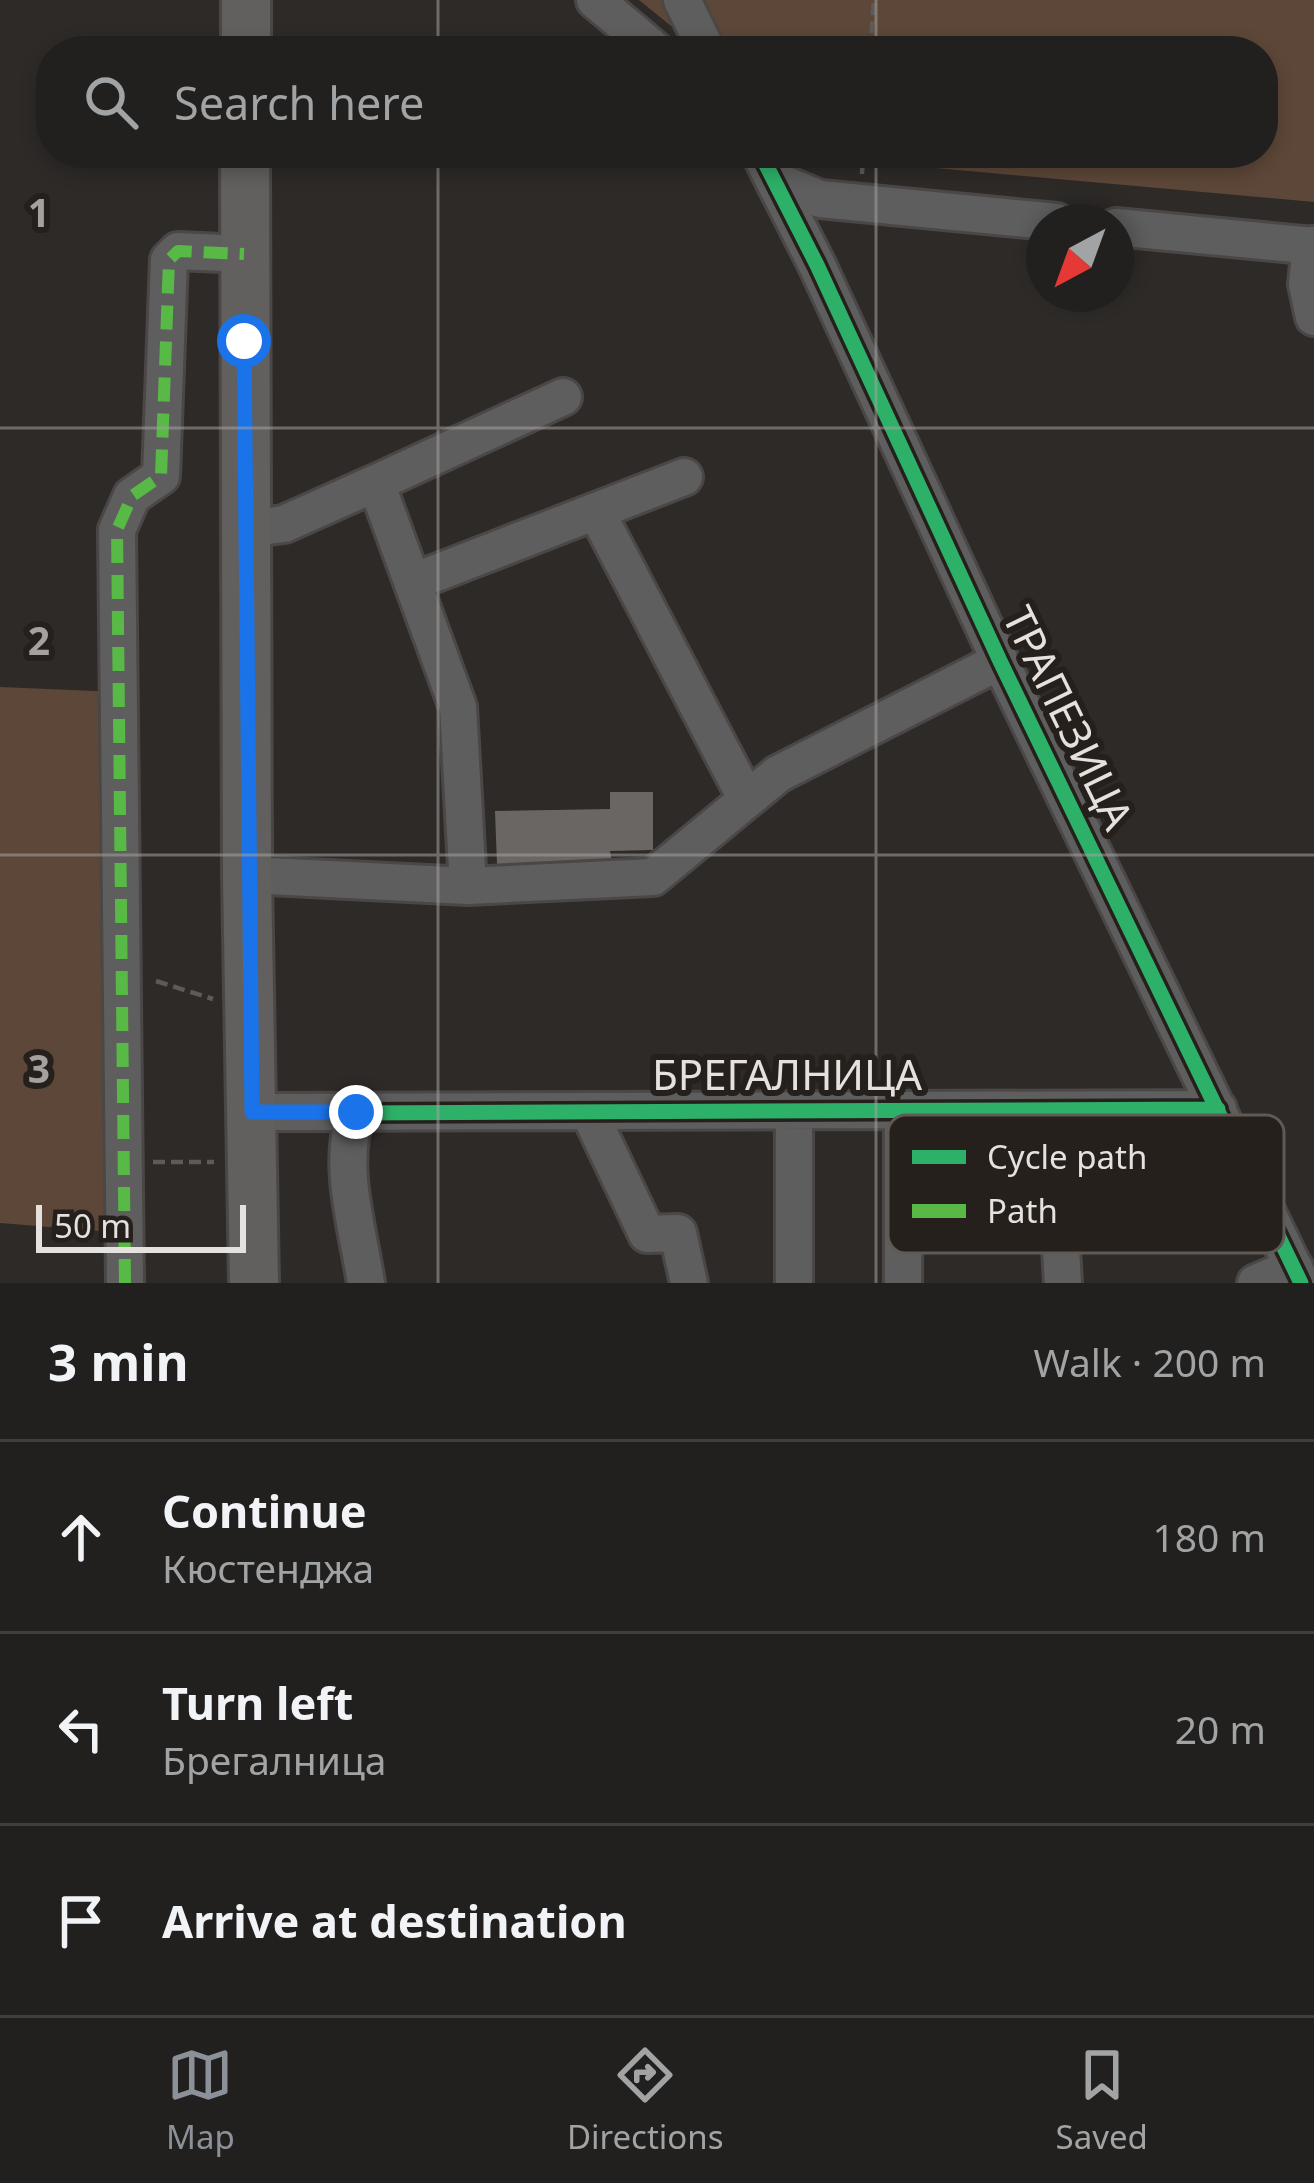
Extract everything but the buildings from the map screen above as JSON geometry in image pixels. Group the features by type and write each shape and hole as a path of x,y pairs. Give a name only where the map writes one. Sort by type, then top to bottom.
{"main road":[{"path":"245,36 246,0"},
{"path":"245,168 244,529 254,1283"}],"street":[{"path":"596,0 638,36"},
{"path":"682,0 700,36"},
{"name":"ТРАПЕЗИЦА","path":"769,168 1000,661 1221,1115"},
{"path":"771,168 820,199 1026,219"},
{"path":"1134,229 1312,246 1307,284 1314,317"},
{"path":"125,1283 117,530 132,496 161,476 169,260 178,251 244,254"},
{"path":"244,529 284,524 563,397"},
{"path":"413,582 684,477"},
{"path":"376,483 458,707 468,886"},
{"path":"596,511 746,798"},
{"path":"248,875 468,886 653,877 778,773 1000,661"},
{"name":"БРЕГАЛНИЦА","path":"252,1112 1218,1109"},
{"path":"903,1110 903,1115"},
{"path":"1053,1110 1053,1115"},
{"path":"794,1111 794,1283"},
{"path":"356,1112 349,1131 349,1173 366,1283"},
{"path":"589,1112 646,1234 678,1233 689,1283"},
{"name":"ТРАПЕЗИЦА","path":"1284,1248 1297,1275"},
{"path":"1061,1253 1063,1283"},
{"path":"1256,1283 1297,1275"}],"path":[{"path":"871,36 874,0"},
{"path":"122,970 250,1011"},
{"path":"124,1162 253,1162"}],"shaded area":[{"path":"639,0 1314,0 1314,202 936,168 1278,168 1278,36 683,36"},
{"path":"0,687 119,692 124,1233 0,1223"}],"marked path":[{"path":"125,1283 117,530 132,496 161,476 169,260 178,251 244,254"},
{"path":"252,1112 356,1113"}],"cycle path":[{"path":"768,168 1220,1115"},
{"path":"356,1113 1218,1109"},
{"path":"1284,1248 1301,1283"}],"route":[{"path":"244,341 252,1112 356,1112"}]}
